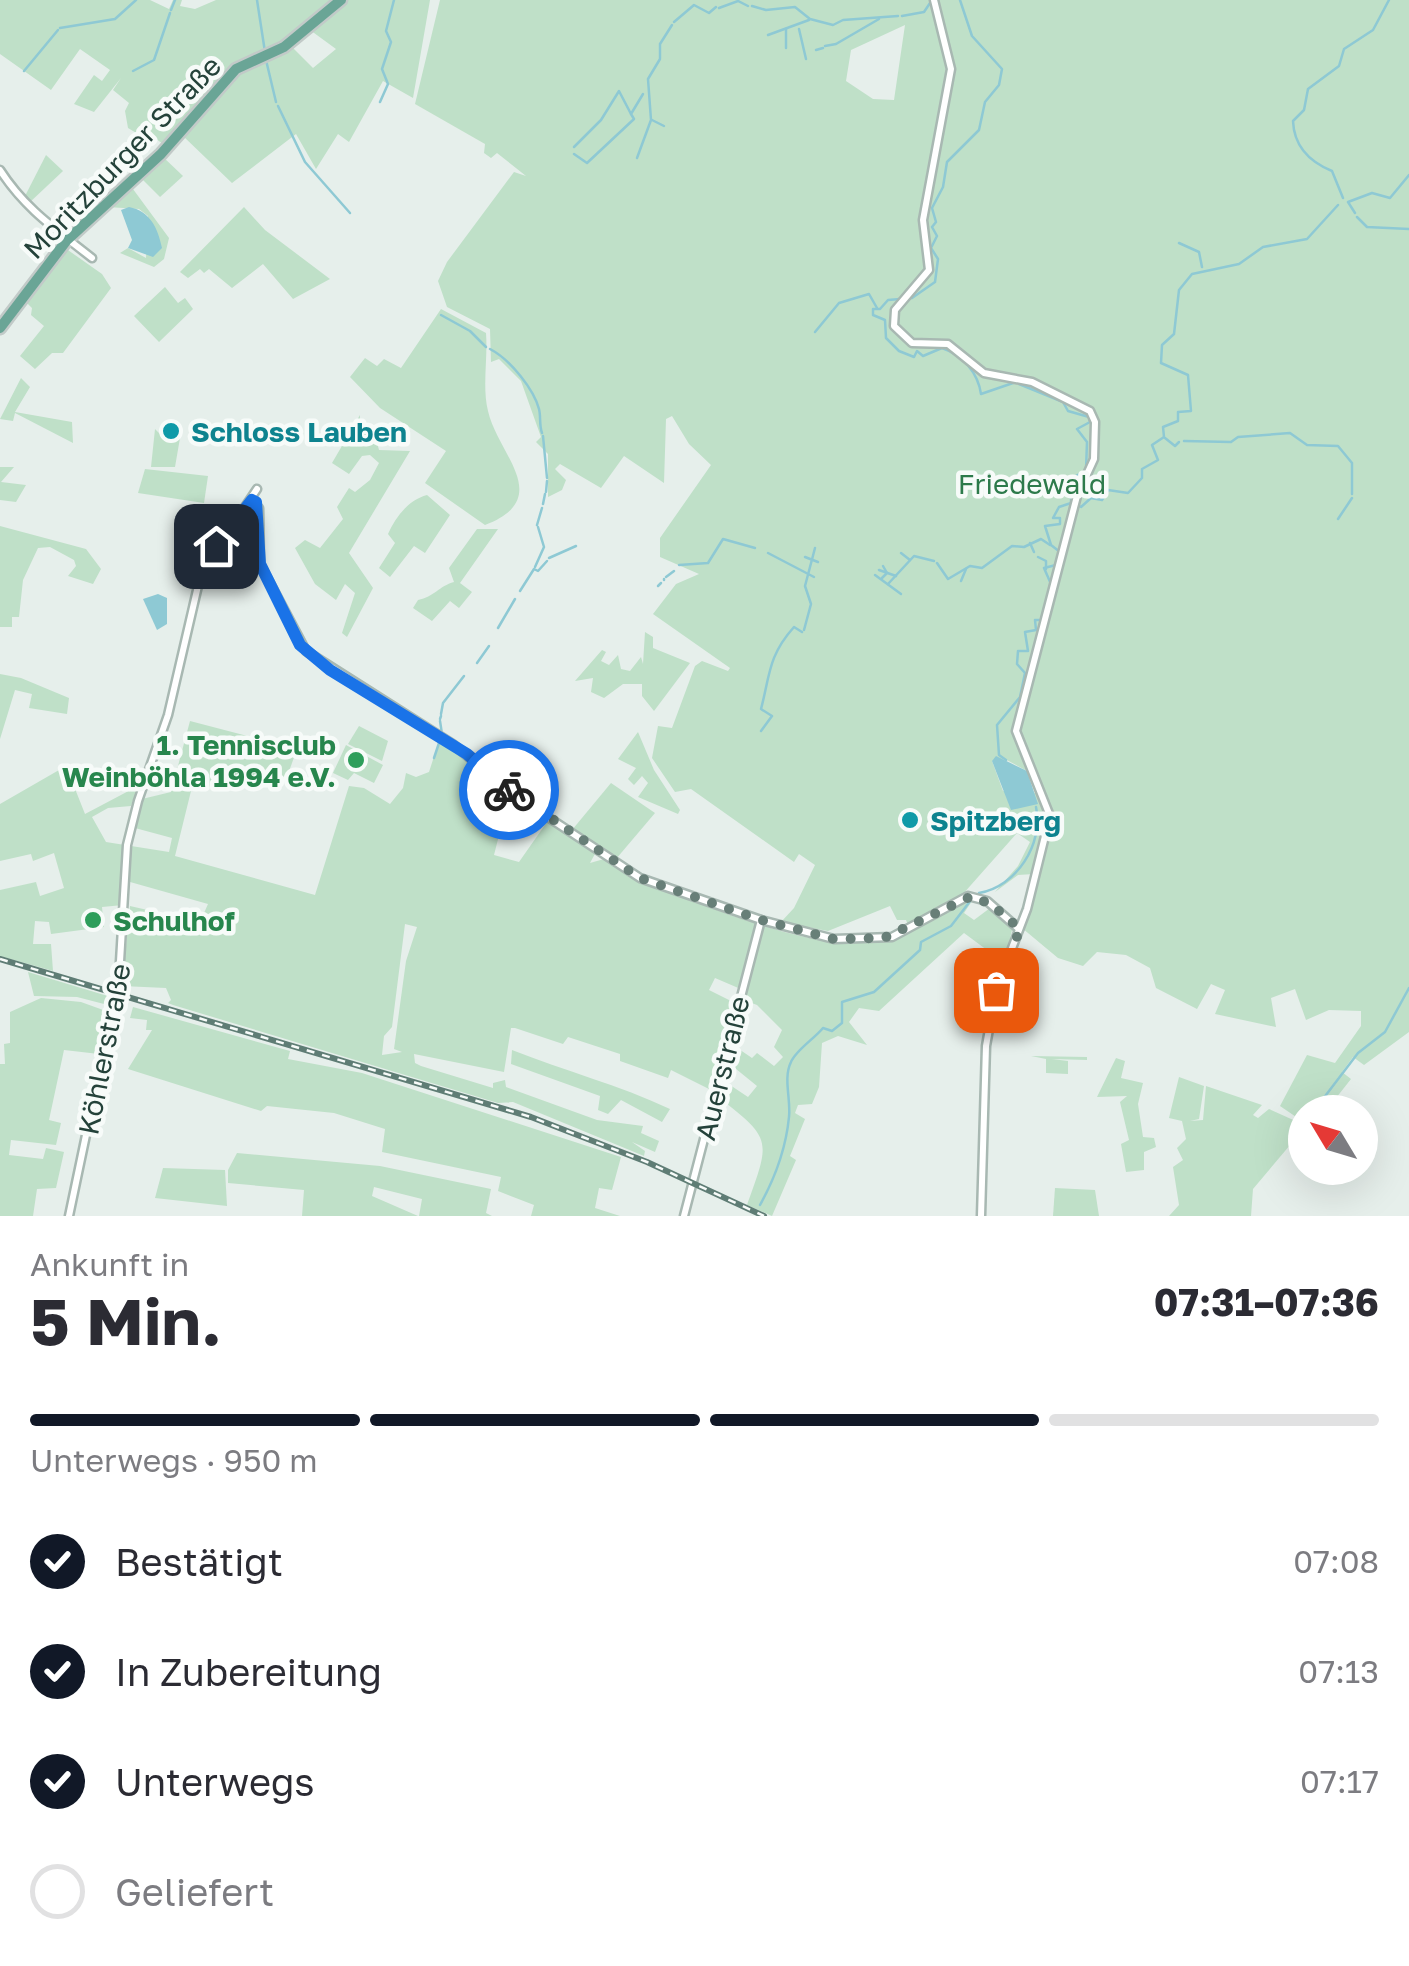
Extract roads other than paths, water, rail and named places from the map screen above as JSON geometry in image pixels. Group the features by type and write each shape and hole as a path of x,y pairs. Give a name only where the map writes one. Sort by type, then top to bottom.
{"main road":[{"name":"Moritzburger Straße","path":"0,328 67,240 161,154 239,67 288,44 340,0"}],"street":[{"path":"934,0 951,69 923,220 929,256 925,280 892,318 902,339 916,344 952,346 984,373 1038,384 1083,406 1094,419 1092,467 1077,496 1016,731 1050,814 1020,929 996,990 986,1046 981,1216"},
{"path":"0,170 15,195 92,258"},
{"name":"Köhlerstraße","path":"69,1216 119,978 129,837 168,715 200,574 257,490"},
{"path":"252,500 260,513 262,569 294,636 322,664 454,745 513,794 640,878 761,920 834,939 884,938 972,896 992,905 1020,929"},
{"name":"Auerstraße","path":"684,1216 761,920"}],"water":[{"path":"129,207 148,216 155,227 162,248 153,257 128,248 132,240 121,210"},
{"path":"158,594 167,598 167,624 157,630 143,599"},
{"path":"996,756 1027,771 1038,804 1011,810 992,761"}],"waterway":[{"path":"60,28 115,19 136,0"},
{"path":"171,10 175,0"},
{"path":"257,0 265,52"},
{"path":"380,102 388,84 382,69 391,42 386,31 394,0"},
{"path":"902,16 924,12 932,0"},
{"path":"960,0 972,36 1002,69 999,85 985,102 979,130 947,162 943,187 932,208 936,222 932,227 937,236 931,248 938,259 935,282 912,298 888,300 880,309 873,309 873,315 885,320 886,338 899,351 914,357 917,351 923,356 942,348 957,355 973,372 981,394 1013,383"},
{"path":"1343,198 1332,171 1310,158 1300,145 1293,121 1304,110 1308,89 1339,66 1344,49 1373,30 1389,0"},
{"path":"719,8 738,1 748,6"},
{"path":"674,22 694,5 709,13 716,7"},
{"path":"752,6 766,10 795,7 810,19 833,25 843,20 898,16"},
{"path":"133,71 154,60 170,13"},
{"path":"825,46 836,44 879,19"},
{"path":"768,35 809,20"},
{"path":"660,58 660,44 672,25"},
{"path":"786,29 786,48"},
{"path":"799,29 806,59"},
{"path":"24,71 58,30"},
{"path":"816,50 823,48"},
{"path":"637,158 651,120 648,79 660,59"},
{"path":"266,60 276,102"},
{"path":"574,147 601,120 619,91 631,114"},
{"path":"574,154 587,163 634,119 631,114 643,94"},
{"path":"278,106 305,162 350,213"},
{"path":"652,120 664,126"},
{"path":"1355,213 1348,202 1372,193 1390,198 1409,175"},
{"path":"1077,505 1081,507 1091,498 1102,500 1108,490 1128,493 1142,478 1142,469 1158,460 1152,445 1164,437 1163,427 1178,421 1178,412 1191,411 1188,375 1161,363 1162,345 1174,334 1179,290 1192,274 1239,264 1263,247 1307,239 1338,205"},
{"path":"1357,217 1367,227 1409,229"},
{"path":"1179,243 1199,252 1202,267"},
{"path":"815,332 839,303 869,294 877,308"},
{"path":"441,315 470,331 486,347"},
{"path":"490,349 513,368 532,393 542,433"},
{"path":"1006,760 999,755 997,725 1020,697 1025,673 1017,664 1018,651 1028,651 1025,632 1036,630 1035,620 1041,620 1051,584 1044,568 1056,565 1060,552 1051,545 1045,526 1060,524 1060,518 1053,518 1059,507 1071,503 1071,479 1086,470 1087,442 1077,429 1090,422 1089,417 1068,411 1063,402 1019,384"},
{"path":"1184,441 1231,442 1238,437 1290,433 1307,445 1338,446 1352,463 1352,494"},
{"path":"543,436 547,478"},
{"path":"1165,438 1175,446 1179,442"},
{"path":"546,492 547,481"},
{"path":"543,504 545,494"},
{"path":"1338,519 1352,498"},
{"path":"537,525 542,508"},
{"path":"535,567 544,547 538,527"},
{"path":"679,565 708,563 723,539 755,548"},
{"path":"937,563 948,579 970,566 982,568 1012,546 1024,547 1041,539 1050,545"},
{"path":"1030,543 1034,552"},
{"path":"549,558 576,546"},
{"path":"804,630 811,604 805,586 815,548"},
{"path":"768,553 814,577"},
{"path":"901,553 910,560"},
{"path":"888,584 914,556 934,561"},
{"path":"805,557 818,562"},
{"path":"1038,557 1046,561 1046,569"},
{"path":"520,591 534,569 538,571 547,561"},
{"path":"882,578 887,573 883,566"},
{"path":"961,581 966,569"},
{"path":"879,570 896,576"},
{"path":"666,577 674,571"},
{"path":"875,575 901,594"},
{"path":"658,586 661,583"},
{"path":"498,628 515,599"},
{"path":"761,731 772,716 761,709 775,657 794,627 802,632"},
{"path":"477,663 489,646"},
{"path":"441,714 443,703 464,676"},
{"path":"440,721 442,734"},
{"path":"434,758 440,740"},
{"path":"140,785 148,764"},
{"path":"979,893 1005,882 1024,862 1036,835 1036,807"},
{"path":"760,1205 785,1140 788,1075 793,1058 823,1028 832,1031 842,1023 842,1002 874,992 920,950 921,942 951,926 971,900"},
{"path":"1326,1095 1358,1053 1385,1032 1409,988"}],"railway":[{"path":"0,959 531,1117 647,1162 764,1216"}],"place":[{"name":"Schloss Lauben","path":"171,431"},
{"name":"1. Tennisclub Weinböhla 1994 e.V.","path":"356,760"},
{"name":"Spitzberg","path":"910,820"},
{"name":"Schulhof","path":"93,920"}],"park label":[{"name":"Friedewald","path":"1032,483"}]}
